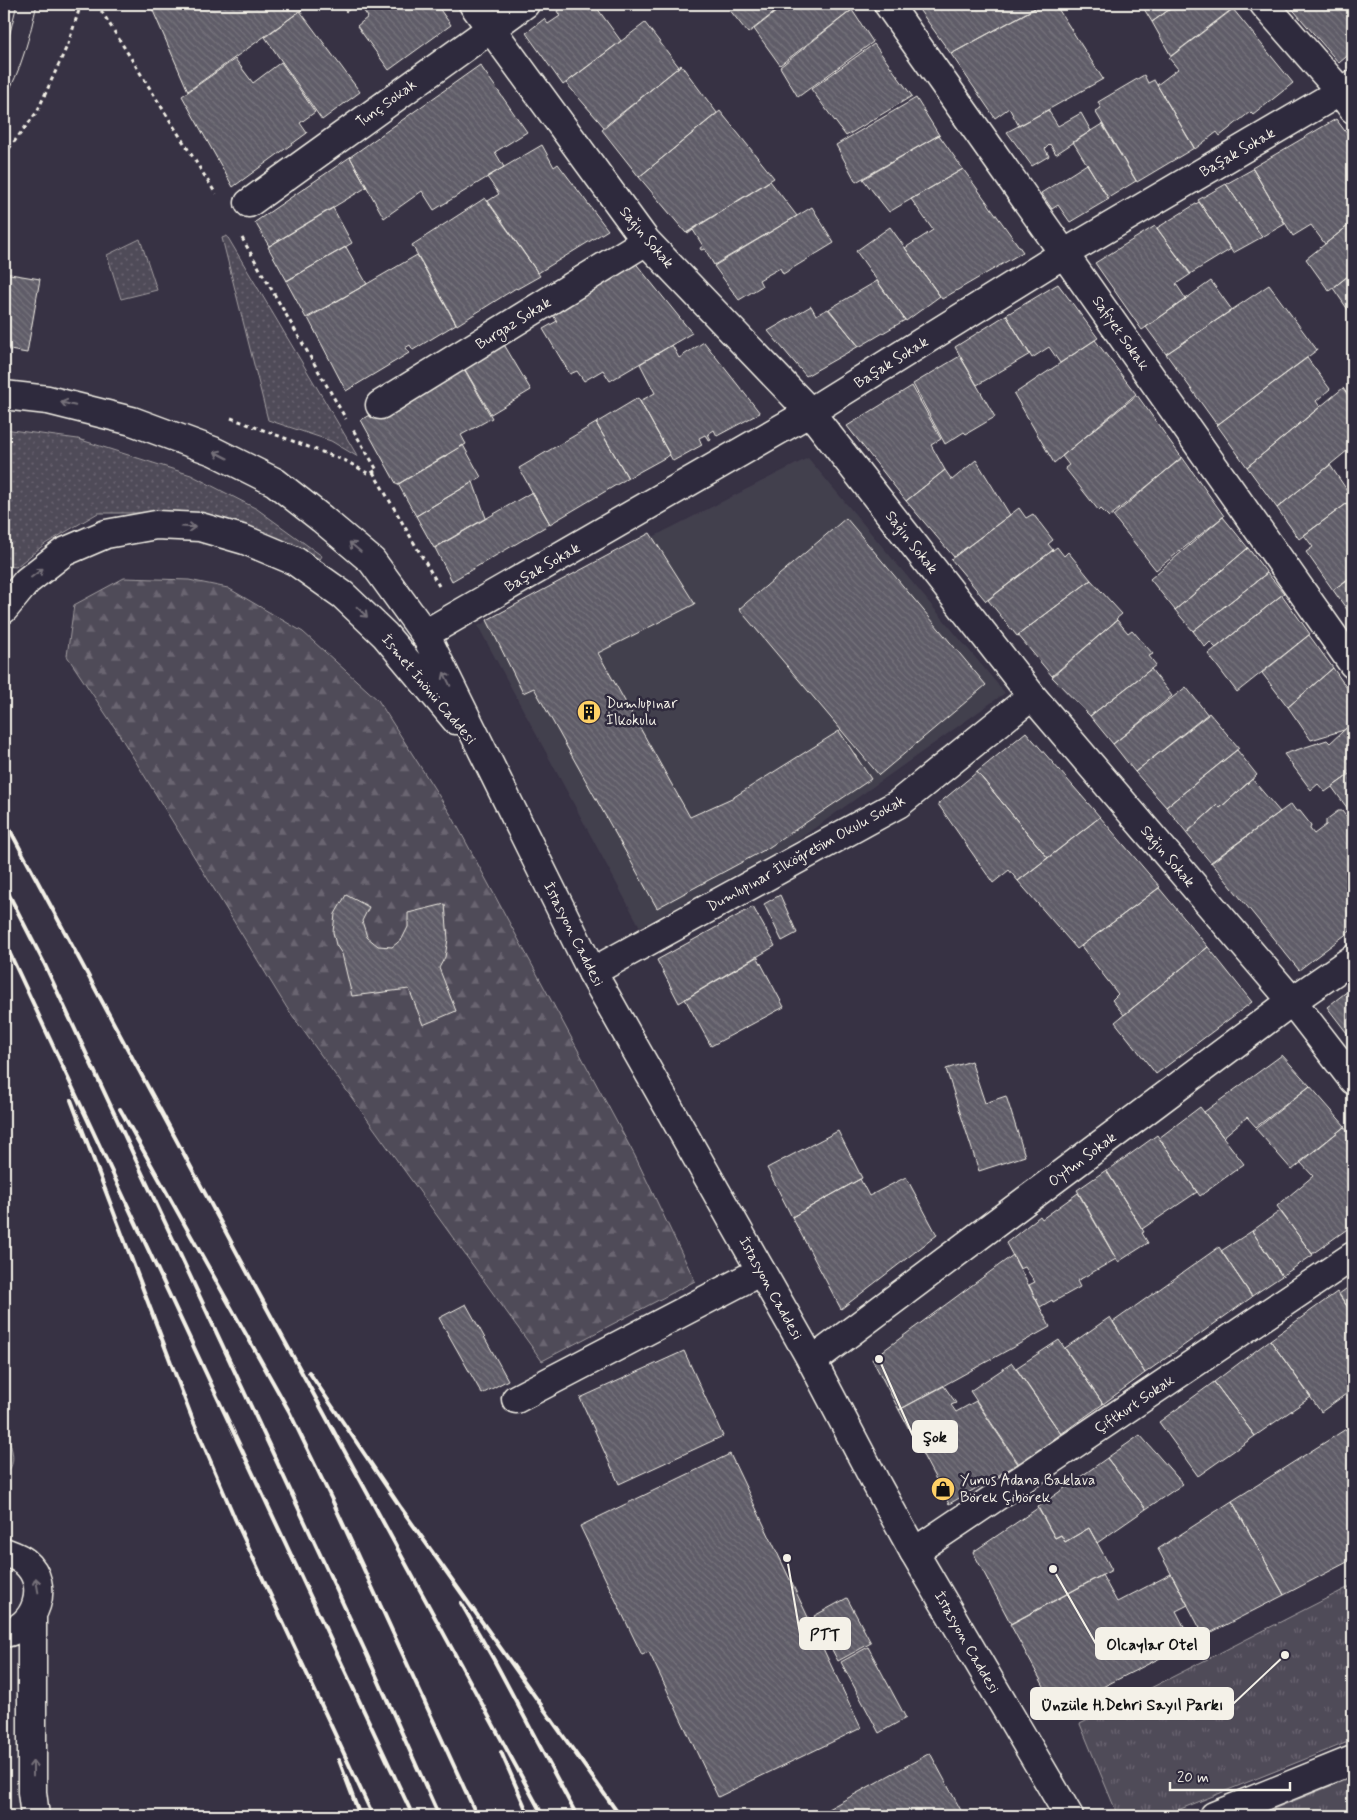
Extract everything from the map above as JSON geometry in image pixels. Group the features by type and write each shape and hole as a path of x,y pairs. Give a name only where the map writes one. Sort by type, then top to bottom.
{"street":[{"name":"Sağın Sokak","path":"473,4 646,241 810,412 1032,696 1292,1001 1353,1080"},
{"name":"Tunç Sokak","path":"248,203 525,4"},
{"name":"Safiyet Sokak","path":"888,4 1353,664"},
{"path":"1264,4 1349,95"},
{"name":"Başak Sokak","path":"425,634 810,412 1065,253 1349,95"},
{"name":"Burgaz Sokak","path":"380,405 646,241"},
{"name":"İsmet İnönü Caddesi","path":"4,395 48,400 132,421 213,451 274,482 372,561 425,634 484,754"},
{"name":"İsmet İnönü Caddesi","path":"4,609 28,580 64,552 106,534 156,525 200,527 244,540 295,561 344,595 385,635 484,754"},
{"name":"Dumlupınar İlköğretim Okulu Sokak","path":"592,972 898,804 1032,696"},
{"name":"İstasyon Caddesi","path":"484,754 592,972 812,1361 914,1552 1068,1816"},
{"name":"Oytun Sokak","path":"812,1361 1292,1001 1353,959"},
{"name":"Çiftkurt Sokak","path":"914,1552 1353,1256"},
{"path":"516,1399 761,1271"},
{"path":"4,1552 14,1555 26,1563 35,1575 38,1588 38,1602 32,1615 22,1626 4,1633"},
{"path":"32,1615 32,1792 35,1816"},
{"path":"1214,1816 1353,1760"}],"path":[{"path":"4,155 37,112 68,44 81,4"},
{"path":"97,4 220,200"},
{"path":"227,417 346,461 369,474 377,470 239,234"},
{"path":"373,472 457,616"}],"shaded area":[{"path":"808,458 1005,693 795,842 640,927 478,626"}],"green space":[{"path":"227,236 358,457 331,441 268,420 222,238"},
{"path":"140,239 157,290 121,299 107,255"},
{"path":"4,429 78,439 191,475 257,509 322,556 317,564 165,513 98,513 45,544 16,567 4,566"},
{"path":"124,578 189,580 228,588 303,632 378,700 453,818 635,1156 695,1281 542,1361 287,1008 117,731 67,656 74,605"},
{"path":"4,1439 10,1443 13,1457 12,1465 4,1476"},
{"path":"1353,1585 1353,1740 1163,1816 1118,1816 1080,1724"},
{"path":"1353,1777 1353,1816 1256,1816"}],"building":[{"path":"150,4 310,4 188,91"},
{"path":"340,4 356,4 346,12"},
{"path":"359,4 436,4 451,25 389,70 357,26 368,17"},
{"path":"566,4 594,4 621,41 563,85 526,33 544,19 548,24 560,16 557,11"},
{"path":"725,4 785,4 748,33"},
{"path":"786,4 847,4 852,10 780,65 754,29"},
{"path":"915,4 1029,4 1035,8 951,54"},
{"path":"1043,4 1055,4 1103,79 1019,126 1009,108 995,118 951,54"},
{"path":"1141,4 1177,4 1152,22"},
{"path":"1177,4 1227,4 1232,9 1171,56 1152,22"},
{"path":"1288,4 1353,4 1353,51 1339,63"},
{"path":"1233,9 1293,83 1253,115 1250,112 1220,136 1217,132 1195,149 1157,85 1178,69 1169,58"},
{"path":"852,10 873,42 798,97 780,67"},
{"path":"300,11 360,92 322,120 265,37"},
{"path":"645,23 679,67 604,127 566,83"},
{"path":"874,44 912,96 846,136 811,89"},
{"path":"235,59 253,83 281,62 315,112 300,123 307,133 233,187 182,96"},
{"path":"480,65 527,132 495,152 504,167 434,210 422,191 384,218 350,157"},
{"path":"681,65 717,113 639,177 602,130"},
{"path":"1144,75 1148,83 1154,80 1194,148 1137,182 1095,111 1101,108 1098,102"},
{"path":"916,98 939,135 856,182 836,145"},
{"path":"1048,110 1058,126 1081,113 1091,131 1056,154 1050,144 1045,149 1049,156 1032,166 1007,132"},
{"path":"720,111 774,178 686,233 639,177"},
{"path":"1336,119 1353,142 1353,222 1325,244 1311,225 1293,236 1252,168"},
{"path":"1102,124 1136,181 1108,198 1073,142"},
{"path":"939,135 963,169 889,212 863,179"},
{"path":"542,145 554,167 558,164 608,230 538,273 488,201 499,194 487,177"},
{"path":"350,157 367,187 269,246 255,222"},
{"path":"1087,164 1109,199 1070,222 1058,205 1052,209 1041,193"},
{"path":"963,169 1023,252 942,299 905,248 933,230 911,199"},
{"path":"1253,169 1285,224 1262,237 1226,184"},
{"path":"770,181 797,216 714,265 705,249 701,250 700,248 703,246 693,230 687,233"},
{"path":"1226,184 1262,237 1233,253 1198,200"},
{"path":"485,198 540,276 516,288 457,325 412,245"},
{"path":"1199,202 1231,249 1190,274 1157,228"},
{"path":"812,207 834,243 783,274 780,268 759,280 762,286 739,300 714,266"},
{"path":"333,208 352,243 287,281 268,247"},
{"path":"1353,222 1353,272 1329,291 1306,259"},
{"path":"1155,226 1191,274 1176,284 1186,299 1142,330 1095,263"},
{"path":"890,227 940,296 906,321 856,251"},
{"path":"346,247 367,284 306,318 286,281"},
{"path":"417,255 456,324 413,350 410,345 405,348 409,353 346,391 308,318"},
{"path":"629,255 692,333 610,381 603,370 584,381 577,371 570,374 543,329 557,321 547,307"},
{"path":"1353,272 1353,317 1333,288"},
{"path":"4,273 40,279 27,353 4,349"},
{"path":"877,281 905,320 859,347 829,309"},
{"path":"1211,281 1232,310 1166,354 1146,327"},
{"path":"1058,284 1098,338 1060,363 1049,347 1032,358 1006,315"},
{"path":"1269,285 1317,350 1217,425 1166,354"},
{"path":"811,306 816,315 828,309 859,346 806,376 768,331"},
{"path":"1006,315 1030,354 977,385 955,347"},
{"path":"499,336 531,390 491,414 460,361"},
{"path":"1095,340 1136,394 1054,463 1014,394"},
{"path":"704,342 760,413 717,436 714,430 708,434 711,440 709,441 705,435 699,438 702,445 673,461 640,401 655,393 640,364 672,345 679,358"},
{"path":"960,356 995,417 966,434 964,432 945,444 913,384"},
{"path":"1307,358 1330,389 1316,401 1320,407 1247,467 1217,425"},
{"path":"459,360 492,418 461,435 466,444 397,485 361,420"},
{"path":"912,386 941,439 931,445 945,470 906,501 847,426"},
{"path":"1343,388 1348,395 1353,392 1353,446 1277,508 1247,467"},
{"path":"1137,395 1182,458 1109,517 1101,509 1099,511 1065,468 1069,465 1062,456"},
{"path":"638,398 670,455 628,478 596,423"},
{"path":"596,423 628,478 550,524 519,468"},
{"path":"463,445 481,477 416,516 398,484"},
{"path":"1182,457 1224,516 1156,570 1113,516"},
{"path":"976,460 1010,515 954,557 906,501 945,470 952,480"},
{"path":"1330,465 1353,499 1299,539 1277,508"},
{"path":"473,482 486,518 434,548 416,516"},
{"path":"532,492 550,524 452,581 435,548"},
{"path":"1353,499 1353,576 1333,590 1306,552 1313,547 1304,535"},
{"path":"1019,508 1026,518 1033,514 1053,540 1048,544 1053,550 986,601 951,559"},
{"path":"1223,517 1248,548 1175,610 1150,579"},
{"path":"846,518 986,685 879,775 739,609"},
{"name":"Dumlupınar İlkokulu","path":"650,533 695,604 598,653 690,817 734,797 839,731 871,779 768,848 657,908 534,688 523,693 487,620"},
{"path":"1057,547 1064,556 1068,552 1091,580 1017,636 988,600"},
{"path":"1248,548 1267,573 1193,631 1175,610"},
{"path":"1267,573 1284,593 1216,648 1210,642 1205,647 1193,631"},
{"path":"1353,575 1353,618 1333,590"},
{"path":"1091,580 1122,614 1052,676 1018,635"},
{"path":"1282,595 1310,634 1237,692 1208,654"},
{"path":"1117,620 1128,633 1132,630 1153,654 1149,656 1156,665 1090,716 1052,677"},
{"path":"1309,635 1333,668 1288,707 1262,673"},
{"path":"1333,668 1353,697 1353,722 1344,730 1311,740 1288,707"},
{"path":"1151,669 1172,696 1113,744 1090,716"},
{"path":"1186,687 1208,715 1135,772 1113,744"},
{"path":"1209,713 1239,748 1166,807 1135,772"},
{"path":"1353,722 1353,772 1325,792 1318,784 1311,790 1284,754 1327,740 1330,743"},
{"path":"1026,732 1100,817 1048,858 977,772"},
{"path":"1237,750 1257,775 1220,808 1217,805 1187,833 1166,807"},
{"path":"977,772 1048,858 1018,881 1009,870 993,883 938,804"},
{"path":"1353,772 1353,816 1332,787"},
{"path":"1252,779 1280,812 1211,863 1186,833 1217,805 1220,808"},
{"path":"1291,804 1296,811 1300,811 1311,825 1310,829 1314,834 1326,825 1326,820 1338,811 1342,811 1353,826 1353,929 1299,970 1211,862"},
{"path":"1100,817 1160,887 1077,949 1018,881"},
{"path":"1159,888 1208,947 1124,1015 1112,1000 1118,994 1081,946"},
{"path":"346,895 369,907 362,921 367,937 378,946 392,947 402,939 408,927 408,913 445,904 448,939 445,957 439,968 456,1011 423,1025 409,989 352,996 342,954 336,945 333,932 335,914"},
{"path":"780,895 797,933 782,941 764,904"},
{"path":"753,907 775,946 679,1003 657,960"},
{"path":"1208,947 1252,1002 1156,1074 1115,1022"},
{"path":"757,956 784,1007 711,1046 685,999"},
{"path":"1353,987 1353,1041 1327,1007"},
{"path":"1282,1055 1310,1086 1256,1127 1247,1117 1223,1137 1204,1112"},
{"path":"971,1061 985,1103 1006,1096 1025,1156 979,1171 946,1069"},
{"path":"1310,1086 1345,1126 1292,1170 1256,1129"},
{"path":"1200,1107 1244,1164 1200,1196 1159,1138"},
{"path":"1344,1127 1353,1138 1353,1225 1312,1254 1277,1206 1313,1176 1300,1162"},
{"path":"838,1131 862,1178 792,1217 767,1168"},
{"path":"1157,1135 1197,1192 1142,1229 1107,1171"},
{"path":"1106,1170 1144,1232 1142,1233 1148,1243 1118,1262 1077,1190"},
{"path":"906,1177 937,1235 841,1309 792,1217 860,1179 869,1196"},
{"path":"1078,1193 1116,1259 1077,1281 1080,1287 1040,1307 1029,1285 1035,1282 1025,1267 1020,1269 1006,1243 1040,1216 1042,1219"},
{"path":"1280,1211 1313,1255 1282,1276 1252,1231"},
{"path":"1252,1231 1282,1276 1252,1296 1221,1251"},
{"path":"1219,1247 1252,1297 1145,1373 1113,1322"},
{"path":"1013,1255 1050,1327 899,1410 872,1359"},
{"path":"1353,1284 1353,1315 1339,1294"},
{"path":"1337,1292 1353,1315 1353,1389 1321,1412 1270,1340"},
{"path":"466,1304 508,1380 482,1394 439,1318"},
{"path":"1110,1317 1145,1373 1103,1404 1065,1348"},
{"path":"1059,1340 1103,1404 1061,1434 1016,1368"},
{"path":"1270,1340 1311,1397 1255,1436 1214,1382"},
{"path":"684,1351 723,1436 619,1484 580,1398"},
{"path":"1012,1363 1061,1434 1019,1464 970,1391"},
{"path":"1214,1382 1255,1436 1198,1476 1159,1422"},
{"path":"944,1386 956,1403 951,1405 956,1412 976,1401 1018,1464 949,1504 899,1410"},
{"path":"1353,1428 1353,1443 1347,1431"},
{"path":"1346,1429 1353,1443 1353,1559 1284,1595 1232,1501"},
{"path":"1140,1435 1183,1484 1146,1509 1107,1458"},
{"path":"730,1454 861,1728 718,1797 649,1652 642,1655 580,1526"},
{"path":"1107,1458 1146,1509 1097,1543 1089,1528 1065,1542 1061,1535 1055,1538 1038,1507"},
{"path":"1232,1501 1284,1595 1204,1636 1158,1549"},
{"path":"1038,1508 1055,1538 1061,1535 1065,1542 1089,1528 1112,1570 1011,1624 973,1552"},
{"path":"1171,1574 1188,1605 1176,1611 1192,1642 1057,1710 1010,1624 1102,1575 1117,1602"},
{"path":"847,1598 871,1643 838,1661 814,1616"},
{"path":"868,1647 906,1718 879,1733 841,1662"},
{"path":"930,1753 964,1816 832,1816 828,1809"}],"tram line":[{"path":"4,57 17,4"},
{"path":"4,99 20,65 37,4"}],"railway":[{"path":"10,830 258,1292 543,1816"},
{"path":"4,885 44,963 367,1655 439,1816"},
{"path":"4,941 413,1816"},
{"path":"71,1100 192,1418 236,1521 373,1816"},
{"path":"120,1109 289,1411 333,1502 477,1816"},
{"path":"309,1372 401,1508 620,1816"},
{"path":"461,1603 494,1660 577,1816"},
{"path":"501,1752 529,1816"},
{"path":"339,1760 360,1816"}],"place":[{"name":"Dumlupınar İlkokulu","path":"589,712"},
{"name":"Şok","path":"879,1359"},
{"name":"Yunus Adana Baklava Börek Çibörek","path":"943,1489"},
{"name":"PTT","path":"787,1558"},
{"name":"Olcaylar Otel","path":"1053,1569"},
{"name":"Ünzüle H.Dehri Sayıl Parkı","path":"1285,1655"}]}
